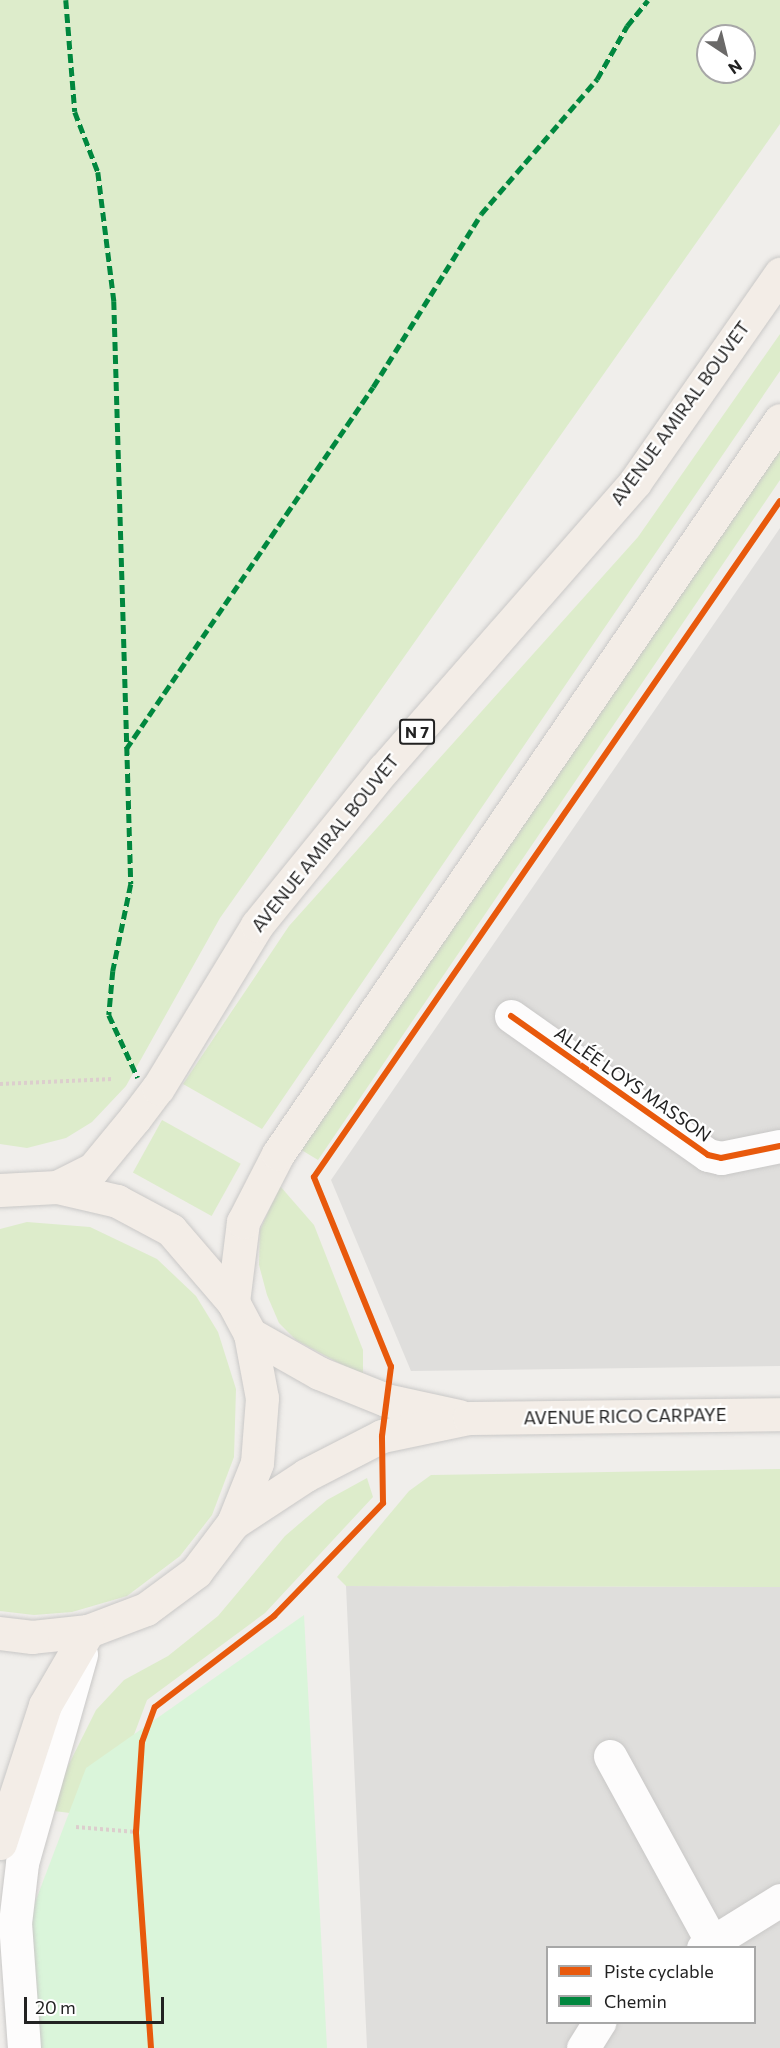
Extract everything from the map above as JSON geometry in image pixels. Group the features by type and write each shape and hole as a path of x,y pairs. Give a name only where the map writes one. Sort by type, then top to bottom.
{"main road":[{"name":"AVENUE AMIRAL BOUVET","path":"57,1187 93,1169 135,1118 158,1088 257,924 384,769 635,482 780,274"},
{"path":"233,1302 243,1221 278,1154 780,420"},
{"path":"0,1190 57,1187 117,1201 171,1230 233,1302 250,1335 262,1398 257,1463 233,1523 196,1572 146,1609 88,1631 32,1637 0,1633"},
{"name":"AVENUE RICO CARPAYE","path":"250,1335 319,1373 386,1400 469,1418"},
{"name":"AVENUE RICO CARPAYE","path":"233,1523 306,1475 382,1436 469,1418 780,1414"},
{"path":"0,1843 45,1705 88,1631"}],"street":[{"name":"ALLÉE LOYS MASSON","path":"511,1016 708,1155 721,1158 780,1146"},
{"path":"24,2048 15,1923 22,1863 88,1631"},
{"path":"610,1756 707,1945 780,1900"},
{"path":"583,2048 598,2024"}],"path":[{"path":"0,1084 126,1078"},
{"path":"33,1824 136,1835 136,1820"}],"shaded area":[{"path":"780,528 780,1366 411,1371 331,1180"},
{"path":"346,1586 780,1587 780,2048 367,2048"}],"green space":[{"path":"0,0 780,0 780,124 220,918 126,1086 92,1122 66,1138 27,1148 0,1144"},
{"path":"780,334 780,371 262,1129 183,1084 289,926 638,537"},
{"path":"780,443 780,480 318,1160 295,1146"},
{"path":"162,1120 241,1164 212,1216 133,1172"},
{"path":"280,1186 314,1225 363,1350 363,1376 296,1340 279,1323 267,1295 259,1265 260,1230"},
{"path":"27,1222 90,1227 157,1259 196,1296 218,1332 236,1389 234,1457 212,1515 180,1556 127,1596 72,1612 34,1615 0,1611 0,1229"},
{"path":"780,1469 780,1587 346,1586 337,1577 409,1491 431,1475"},
{"path":"367,1478 373,1497 265,1613 147,1700 129,1748 118,1819 46,1810 96,1710 124,1680 168,1656 218,1616 285,1536 327,1500"},
{"path":"304,1615 327,2048 23,2048 20,1942 86,1768"}],"marked path":[{"path":"66,0 75,112 98,172 114,301 131,884 113,971 109,1015 138,1078"},
{"path":"126,749 373,387 481,214 597,79 627,26 648,0"}],"cycle path":[{"path":"151,2048 136,1832 142,1742 155,1707 274,1616 383,1503 382,1436 391,1367 314,1177 780,501"},
{"path":"511,1016 708,1155 721,1158 780,1146"}]}
